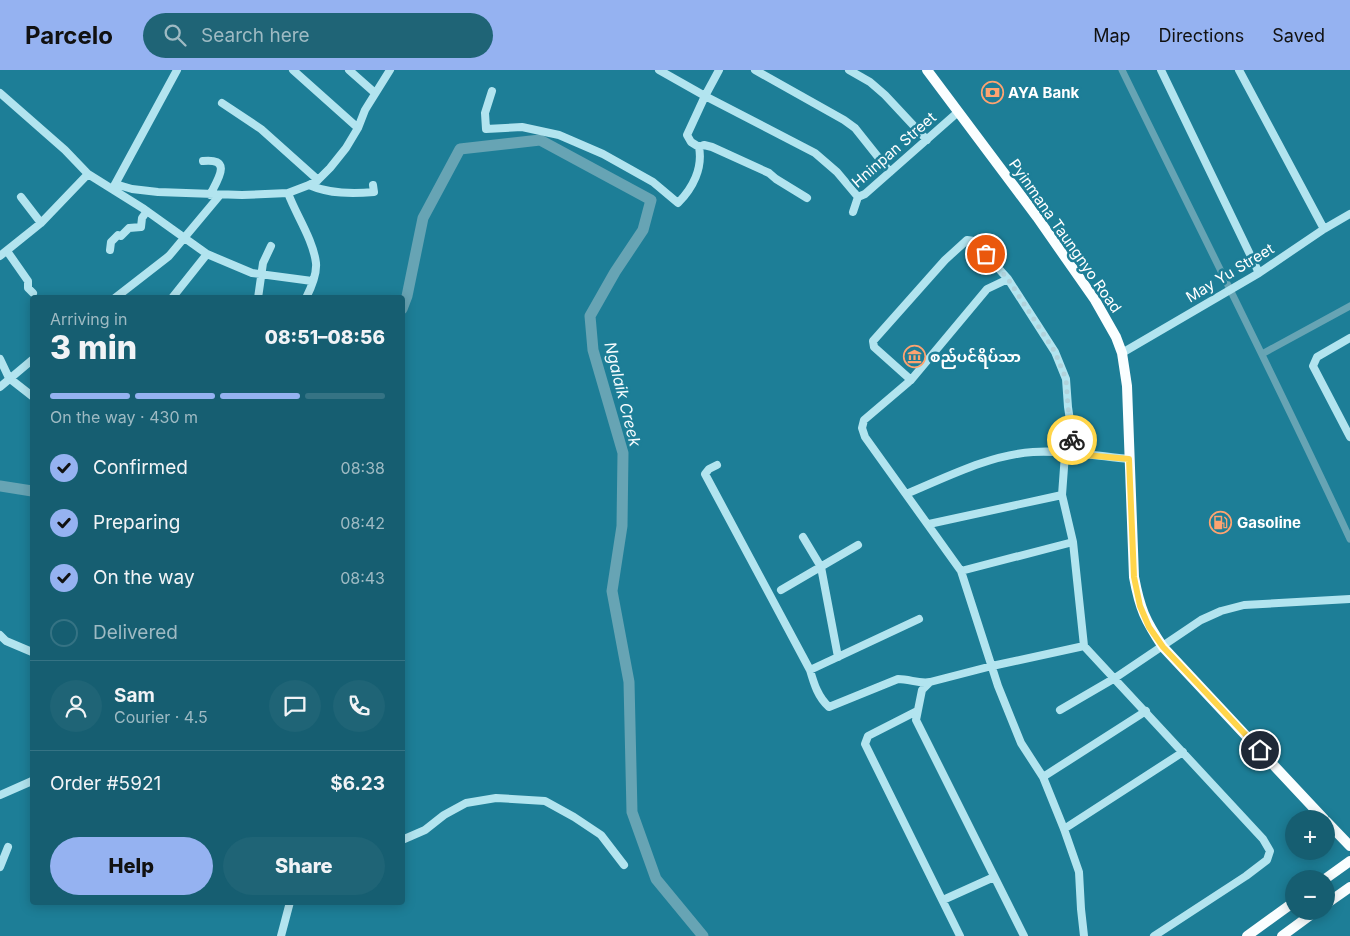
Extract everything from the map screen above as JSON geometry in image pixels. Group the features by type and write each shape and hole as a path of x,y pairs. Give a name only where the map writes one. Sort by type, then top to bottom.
{"main road":[{"name":"Pyinmana Taungnyo Road","path":"933,73 958,112 1095,300 1116,337 1122,353 1127,386 1134,577 1140,606 1149,627 1163,647 1316,810"},
{"name":"Pyinmana Taungnyo Road","path":"1335,830 1350,846"},
{"path":"1335,872 1350,861"},
{"path":"1335,897 1350,886"},
{"path":"1247,936 1285,909"},
{"path":"1282,936 1304,920"}],"street":[{"path":"114,187 177,70"},
{"path":"293,70 358,128"},
{"path":"349,70 375,92"},
{"path":"114,187 145,191 220,195 288,193 309,185 318,180 346,148 375,92 390,70"},
{"path":"659,70 704,96 815,153 837,172 858,197"},
{"path":"719,70 704,96 688,135 691,142 700,147 712,147 769,173 776,180 807,198"},
{"path":"755,70 855,128 890,172"},
{"path":"849,70 870,82 885,95 927,140"},
{"path":"1161,70 1259,273"},
{"path":"1238,70 1324,229"},
{"path":"492,91 485,113 486,129 522,126 559,135 603,154 653,182 678,203 688,193 696,176 701,156 700,147"},
{"path":"0,93 65,150 88,174 114,187 207,254 236,267 262,275 312,282"},
{"path":"222,103 260,130 318,180"},
{"name":"Hninpan Street","path":"853,212 858,197 865,194 958,112"},
{"path":"203,161 214,160 220,164 221,168 210,195"},
{"path":"0,256 41,223 88,174"},
{"path":"309,185 322,191 361,194 374,192 373,185"},
{"path":"288,193 316,262 315,273 307,295"},
{"path":"119,295 169,256 220,195"},
{"path":"21,197 41,223"},
{"path":"110,250 111,242 118,235 122,236 129,228 141,227 142,218 147,212"},
{"name":"May Yu Street","path":"1122,353 1259,273 1324,229 1350,214"},
{"path":"911,380 872,345 872,341 945,260 967,240 971,240 975,242 1008,279 1055,352 1066,379 1074,454"},
{"path":"259,295 264,263 271,246"},
{"path":"8,251 28,281 28,288 33,293"},
{"path":"174,295 207,254"},
{"path":"1008,279 987,289 911,380 864,420 862,428 865,437 961,571 992,666 1021,743 1043,777 1079,872 1084,936"},
{"path":"1350,338 1317,357 1312,366 1350,437"},
{"path":"0,359 9,378 30,394"},
{"path":"0,387 30,362"},
{"path":"906,494 969,468 1006,456 1034,452 1129,459"},
{"path":"1065,454 1062,495 1073,542 1084,646 1263,839 1270,851 1267,860 1246,876 1154,936"},
{"path":"717,465 709,469 705,474 810,670 815,688 823,701 829,706 898,679 909,679 923,684 992,666 1084,646"},
{"path":"929,524 1062,495"},
{"path":"803,537 821,566 838,657"},
{"path":"961,571 1073,542"},
{"path":"781,590 858,545"},
{"path":"1060,710 1115,678 1201,620 1222,611 1244,605 1350,599"},
{"path":"810,670 919,619"},
{"path":"0,635 6,641 30,651"},
{"path":"930,682 922,690 916,720 1024,936"},
{"path":"918,711 868,736 865,744 960,936"},
{"path":"1043,777 1146,711"},
{"path":"1064,829 1183,752"},
{"path":"0,795 30,782"},
{"path":"405,839 425,830 444,815 466,803 496,798 544,801 574,816 601,836 624,865"},
{"path":"0,866 8,847"},
{"path":"943,900 994,877"},
{"path":"281,936 289,905"}],"waterway":[{"path":"1122,70 1266,362 1350,539"},
{"name":"Ngalaik Creek","path":"405,301 423,218 460,149 540,140 651,200 643,230 615,272 590,316 593,350 623,453 622,526 612,591 629,682 632,812 656,879 703,936"},
{"path":"1262,354 1350,306"},
{"name":"Ngalaik Creek","path":"0,486 30,491"}],"way so far":[{"path":"986,254 1008,279 1055,352 1066,379 1072,440"}],"place":[{"name":"AYA Bank","path":"992,93"},
{"name":"စည်ပင်ရိပ်သာ","path":"914,357"},
{"name":"Gasoline","path":"1221,523"}],"route":[{"path":"1072,440 1074,454 1129,459 1134,577 1140,606 1149,627 1163,647 1260,750"}]}
